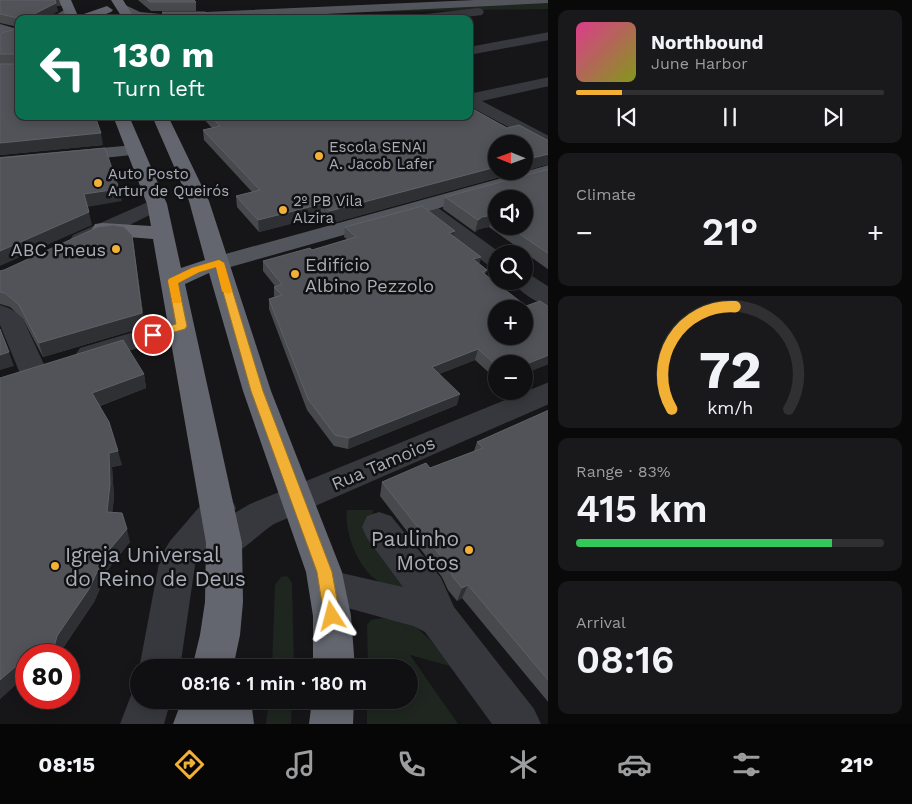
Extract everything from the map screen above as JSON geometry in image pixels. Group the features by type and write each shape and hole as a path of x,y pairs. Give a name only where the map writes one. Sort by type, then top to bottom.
{"highway":[{"path":"119,3 126,15"},
{"path":"83,5 86,15"},
{"path":"94,15 107,9"},
{"path":"123,120 135,150 175,195 219,263 257,391 324,572 332,616 334,659"},
{"path":"162,120 177,153 175,195 163,234 222,526 226,574 219,657"},
{"path":"135,150 164,149 177,153"},
{"path":"102,230 130,230 163,234"},
{"path":"172,281 196,270 219,263"},
{"path":"195,724 200,709"},
{"path":"231,709 232,724"},
{"path":"331,724 332,709"}],"main road":[{"path":"215,15 448,2 548,0"},
{"path":"119,3 137,15"},
{"path":"338,15 548,11"},
{"path":"0,163 135,150"},
{"path":"219,263 548,171"}],"street":[{"path":"0,3 68,8"},
{"path":"452,15 478,12"},
{"path":"473,50 548,36"},
{"path":"473,99 548,81"},
{"path":"473,102 548,144"},
{"path":"60,249 175,195"},
{"path":"423,206 488,254"},
{"path":"533,288 548,299"},
{"path":"0,313 11,322 21,375 181,326"},
{"name":"Rua Tamoios","path":"161,659 177,563 183,552 222,526 243,526 262,514 548,392"},
{"path":"379,527 428,590 439,619 519,724"},
{"path":"328,587 419,609 439,619"},
{"path":"142,724 147,709"}],"shaded area":[{"path":"548,2 548,9 362,12"},
{"path":"347,510 373,510 371,525 416,591 382,583 364,568 350,539"},
{"path":"287,576 292,583 294,659 272,659 275,585 281,577"},
{"path":"382,618 394,619 414,627 430,640 450,666 410,655 413,659 368,659 367,625 371,620"},
{"path":"418,666 458,724 367,724 367,709 418,709"},
{"path":"268,709 292,709 291,724 266,724"}],"building":[{"path":"0,0 55,0 56,3 32,15 15,15 15,17 0,14"},
{"path":"147,0 194,0 196,2 150,2"},
{"path":"162,12 205,12 208,15 165,15"},
{"path":"276,14 277,15 242,15"},
{"path":"15,29 15,54 0,54 0,33"},
{"path":"0,64 15,64 15,120 96,120 101,133 0,143"},
{"name":"Escola SENAI A. Jacob Lafer","path":"473,109 507,128 519,125 548,140 548,154 533,158 533,135 488,135 488,169 330,211 321,204 258,220 236,196 260,190 203,130 220,126 214,120 473,120"},
{"path":"105,148 119,189 84,194 89,212 0,251 0,158"},
{"path":"548,169 548,253 521,235 533,235 533,190 488,190 488,216 478,220 445,197 508,180 533,180 533,173"},
{"path":"422,206 455,231 449,233 481,257 473,259 487,270 482,272 488,277 488,290 505,290 518,300 488,300 488,345 533,345 533,304 540,301 548,306 548,355 533,361 533,355 488,355 488,358 478,349 432,367 460,394 349,438 335,435 308,399 269,299 282,295 274,287 282,284 263,261 310,248 312,250 356,237 345,227"},
{"path":"113,225 124,227 132,235 142,313 39,343 19,305 5,293 0,292 0,271 98,227"},
{"path":"0,329 9,352 0,355"},
{"name":"Igreja Universal do Reino de Deus","path":"123,340 144,374 92,393 109,422 118,451 109,453 110,484 107,512 122,513 127,529 105,555 89,589 57,636 55,644 15,644 15,667 0,680 0,378"},
{"path":"548,410 548,680 468,585 462,588 453,577 447,564 382,482 426,463 430,468 483,448 477,442"}],"slow traffic":[{"path":"176,301 172,281 185,274 219,263 227,291"}],"place":[{"name":"Escola SENAI A. Jacob Lafer","path":"319,156"},
{"name":"Auto Posto Artur de Queirós","path":"98,183"},
{"name":"2º PB Vila Alzira","path":"283,210"},
{"name":"ABC Pneus","path":"116,249"},
{"name":"Edifício Albino Pezzolo","path":"295,274"},
{"name":"Paulinho Motos","path":"469,550"},
{"name":"Igreja Universal do Reino de Deus","path":"55,566"}],"route":[{"path":"153,335 181,326 172,281 185,274 219,263 257,391 324,572 332,616"}]}
